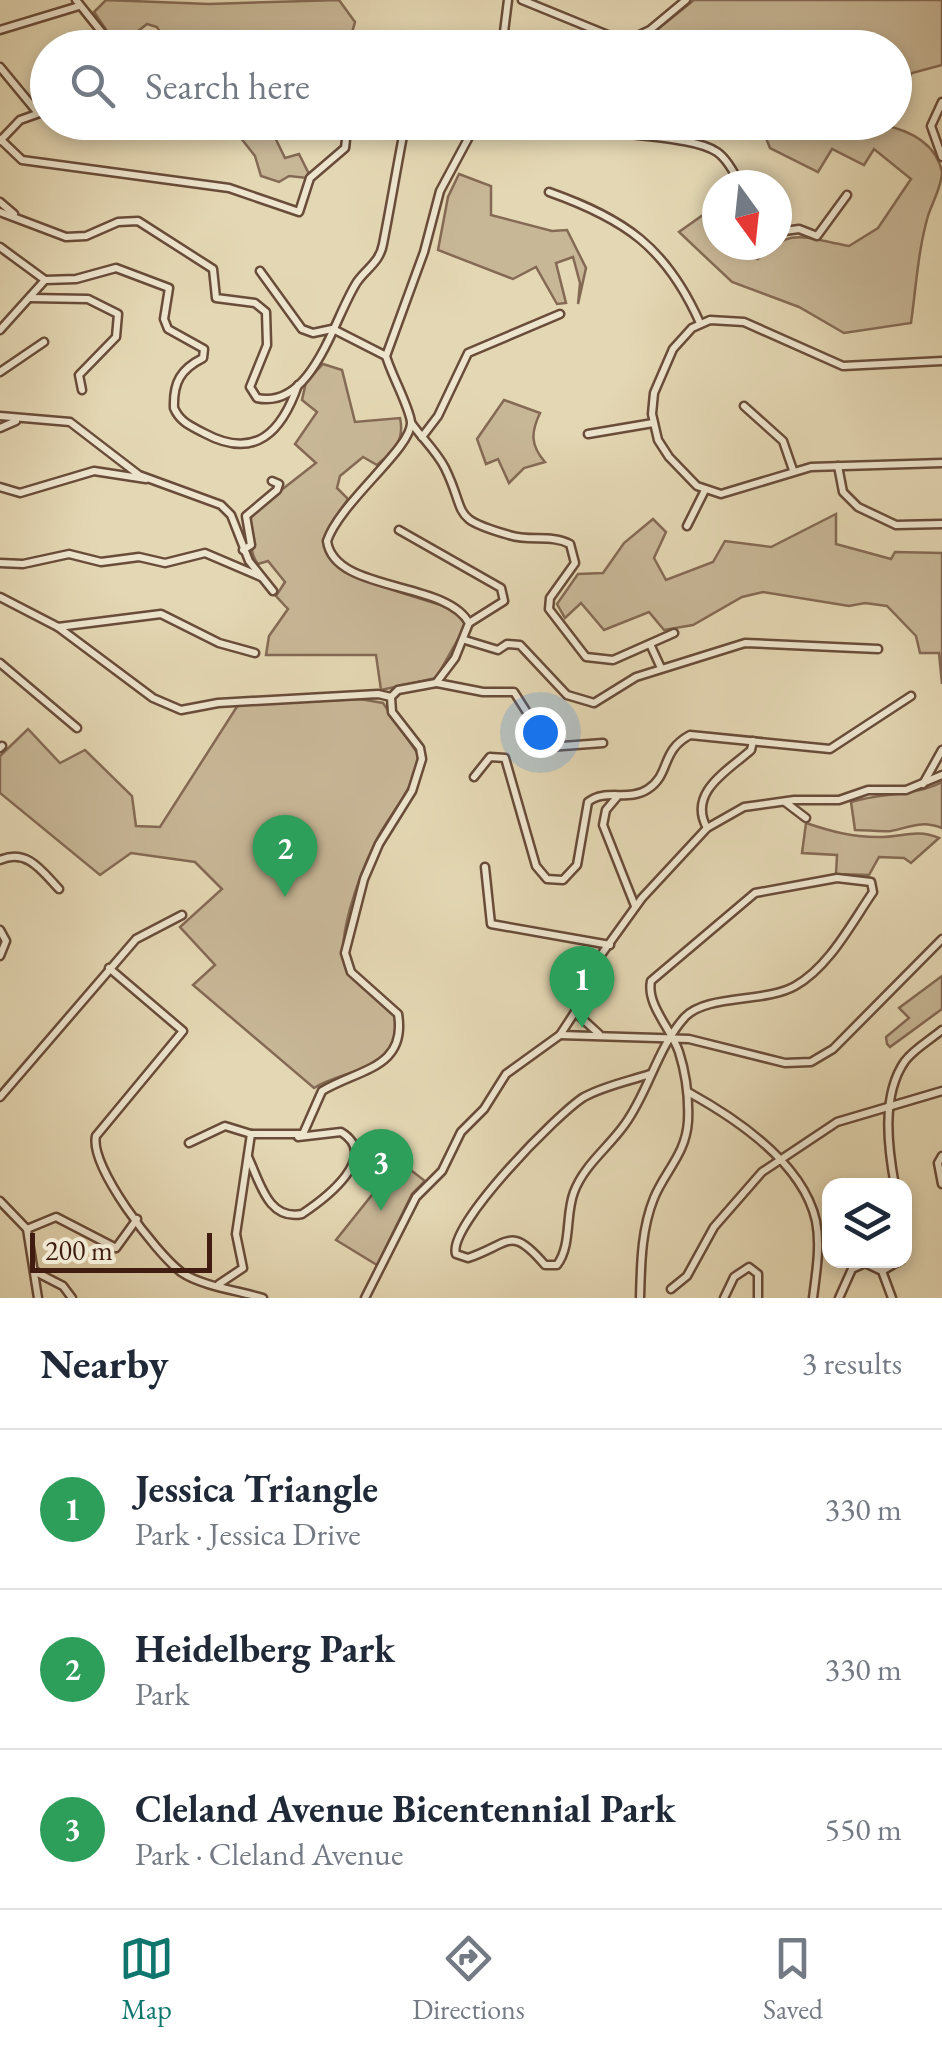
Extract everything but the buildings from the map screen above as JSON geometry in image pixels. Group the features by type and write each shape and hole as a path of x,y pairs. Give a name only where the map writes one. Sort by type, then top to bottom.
{"street":[{"path":"504,30 508,0"},
{"path":"522,0 596,30"},
{"path":"650,30 686,0"},
{"path":"0,30 77,3 101,30"},
{"path":"0,67 30,103"},
{"path":"942,102 932,116 931,135 942,157"},
{"path":"30,116 20,120 0,140 22,160 229,188 300,212 310,178 344,148 345,140"},
{"path":"0,212 76,237 125,220 142,224 214,269 213,290 218,300 248,302 263,308 268,338 250,382 253,395 274,398 299,382 316,364 383,245 403,140"},
{"path":"467,140 440,191 424,252 386,356 411,422 445,468 457,507 469,521 518,538 556,538 570,544 575,563 550,598 549,610 579,650 592,660 607,662 674,632"},
{"path":"660,140 716,151 729,170"},
{"path":"550,192 596,208 632,230 683,289 700,323"},
{"path":"792,229 799,228 817,236 847,195"},
{"path":"0,202 22,220"},
{"path":"0,248 45,280 76,279 116,268 169,288 164,319 168,329 205,352 181,372 174,408 180,419 213,438 247,443 272,433 288,414 299,382"},
{"path":"260,271 302,329 313,333 333,329 386,356"},
{"path":"0,330 45,280"},
{"path":"29,298 88,299 118,314 119,332 79,375 82,390"},
{"path":"422,438 438,416 468,353 560,314"},
{"path":"942,361 843,366 736,320 700,323 673,348 654,393 653,423 669,457 705,490 730,494 793,470 942,463"},
{"path":"0,372 44,342"},
{"path":"744,406 782,441 793,470"},
{"path":"0,416 16,421 75,424 147,479 222,506 231,515 243,550 274,590"},
{"path":"0,428 16,421"},
{"path":"411,422 400,450 346,507 327,546 340,563 362,575 449,604 469,623"},
{"path":"588,434 653,423"},
{"path":"838,466 843,492 858,507 896,525 942,524"},
{"path":"0,487 20,493 94,471 128,480 147,479"},
{"path":"243,550 251,545 246,516 277,490 279,484 272,481"},
{"path":"688,526 705,490"},
{"path":"399,530 501,588 504,601 469,623 465,640 436,683"},
{"path":"0,563 23,564 69,554 101,562 139,558 164,563 205,552 262,578"},
{"path":"0,597 58,626 153,698 180,710 218,703 378,694 391,697"},
{"path":"58,626 161,614 219,643 255,653"},
{"path":"465,640 498,650 507,644 520,645 567,695 594,703 661,668 746,642 878,648"},
{"path":"650,644 661,668"},
{"path":"0,663 77,728"},
{"path":"292,1137 307,1131 322,1091 384,1062 398,1043 398,1014 351,972 346,952 364,879 379,844 412,791 422,759 420,748 392,712 391,697 398,690 436,683 483,692 514,692 549,747 603,743"},
{"path":"474,777 490,757 498,755 508,762 536,866 552,880 563,880 575,870 588,802 600,795 618,796 650,788 671,746 690,735 820,749 838,746 870,718 911,696"},
{"path":"707,828 702,820 706,791 751,750 753,742"},
{"path":"922,786 942,750"},
{"path":"365,1298 416,1198 442,1171 461,1132 484,1109 506,1074 560,1035 575,1012 580,984 635,906 707,828 734,811 784,801 829,801 868,790 922,786 942,775"},
{"path":"618,796 606,810 604,825 635,906"},
{"path":"784,801 806,818"},
{"path":"0,860 27,858 59,889"},
{"path":"485,867 491,924 610,945"},
{"path":"640,1298 642,1249 650,1209 684,1146 687,1092 672,1038 651,995 651,982 746,898 766,889 859,877 873,885 873,892 822,963 804,980 772,996 699,1008 685,1018 672,1038 650,1074 625,1124 578,1183 560,1262 545,1266 528,1244 516,1240 501,1241 474,1256 458,1255 455,1241 478,1203 553,1121 586,1096 650,1074"},
{"path":"0,1097 136,940 182,915"},
{"path":"0,930 6,941 2,953"},
{"path":"560,1035 672,1038 785,1063 818,1060 941,940"},
{"path":"109,968 183,1031 98,1131 94,1142 110,1188 182,1272 263,1298"},
{"path":"575,1012 599,1034"},
{"path":"893,1178 887,1135 892,1103 906,1060 942,1030"},
{"path":"687,1092 726,1114 780,1161 801,1186 816,1222 813,1298"},
{"path":"671,1290 688,1276 714,1227 746,1187 780,1161 826,1128 892,1103 917,1102 942,1092"},
{"path":"189,1143 225,1126 252,1134 292,1137 341,1132 354,1142 357,1153 350,1170 302,1214 284,1214 273,1207 248,1158"},
{"path":"219,1284 243,1268 236,1234 252,1134"},
{"path":"942,1156 938,1163 942,1184"},
{"path":"0,1201 26,1229 38,1298"},
{"path":"26,1229 56,1217 116,1248 137,1220"},
{"path":"838,1298 856,1266 870,1264 882,1271 892,1298"},
{"path":"724,1298 734,1277 750,1267 758,1274 758,1298"},
{"path":"882,1271 886,1268"},
{"path":"34,1271 64,1286 72,1298"}],"shaded area":[{"path":"106,0 209,4 339,0 355,22 353,30 159,30 147,24 139,30 106,30 94,12"},
{"path":"694,0 942,0 942,65 912,73 912,30 657,30"},
{"path":"912,135 932,151 942,177 922,242 911,323 844,333 799,307 732,282 709,260 792,260 792,238 799,237 849,246 878,228 911,179 874,149 864,165 832,149 818,172 770,148 767,140 912,140"},
{"path":"242,140 276,140 285,158 299,154 309,174 307,178 289,176 279,182 261,176 255,156"},
{"path":"459,174 491,186 491,215 552,231 567,230 586,268 578,304 580,283 573,257 556,263 566,303 557,304 536,267 513,279 438,250 448,197"},
{"path":"702,216 702,254 679,232"},
{"path":"323,364 342,370 355,422 400,418 401,426 397,445 377,465 363,457 340,476 337,488 348,499 329,529 325,548 331,559 362,578 456,610 466,625 436,678 381,690 376,655 266,655 269,636 288,609 276,596 285,582 268,561 258,564 253,554 252,513 316,463 295,444 317,412 302,400 306,382"},
{"path":"504,400 540,413 534,438 545,462 524,468 509,483 498,459 486,464 477,439"},
{"path":"836,514 836,544 891,559 895,552 942,553 942,684 939,653 920,653 916,636 887,606 849,606 763,592 742,597 693,625 664,630 649,612 604,630 581,603 565,618 557,604 578,574 603,573 624,543 653,519 666,532 654,558 666,580 713,562 725,541 771,547"},
{"path":"360,699 383,703 418,754 408,790 381,832 363,871 343,947 349,974 395,1015 396,1034 382,1058 314,1088 193,985 215,965 180,927 222,889 195,862 131,853 100,875 0,793 0,756 28,729 60,763 85,750 132,796 136,826 160,827 238,705"},
{"path":"942,782 942,828 922,824 891,831 855,830 851,802"},
{"path":"806,823 858,836 915,834 939,838 911,863 904,858 879,857 869,875 836,874 837,855 802,853"},
{"path":"942,976 942,1009 890,1047 886,1037 909,1018 899,1008"},
{"path":"399,1161 425,1181 412,1194 377,1265 336,1240"}],"place":[{"name":"Heidelberg Park","path":"285,897"},
{"name":"Jessica Triangle","path":"582,1028"},
{"name":"Cleland Avenue Bicentennial Park","path":"381,1211"}]}
